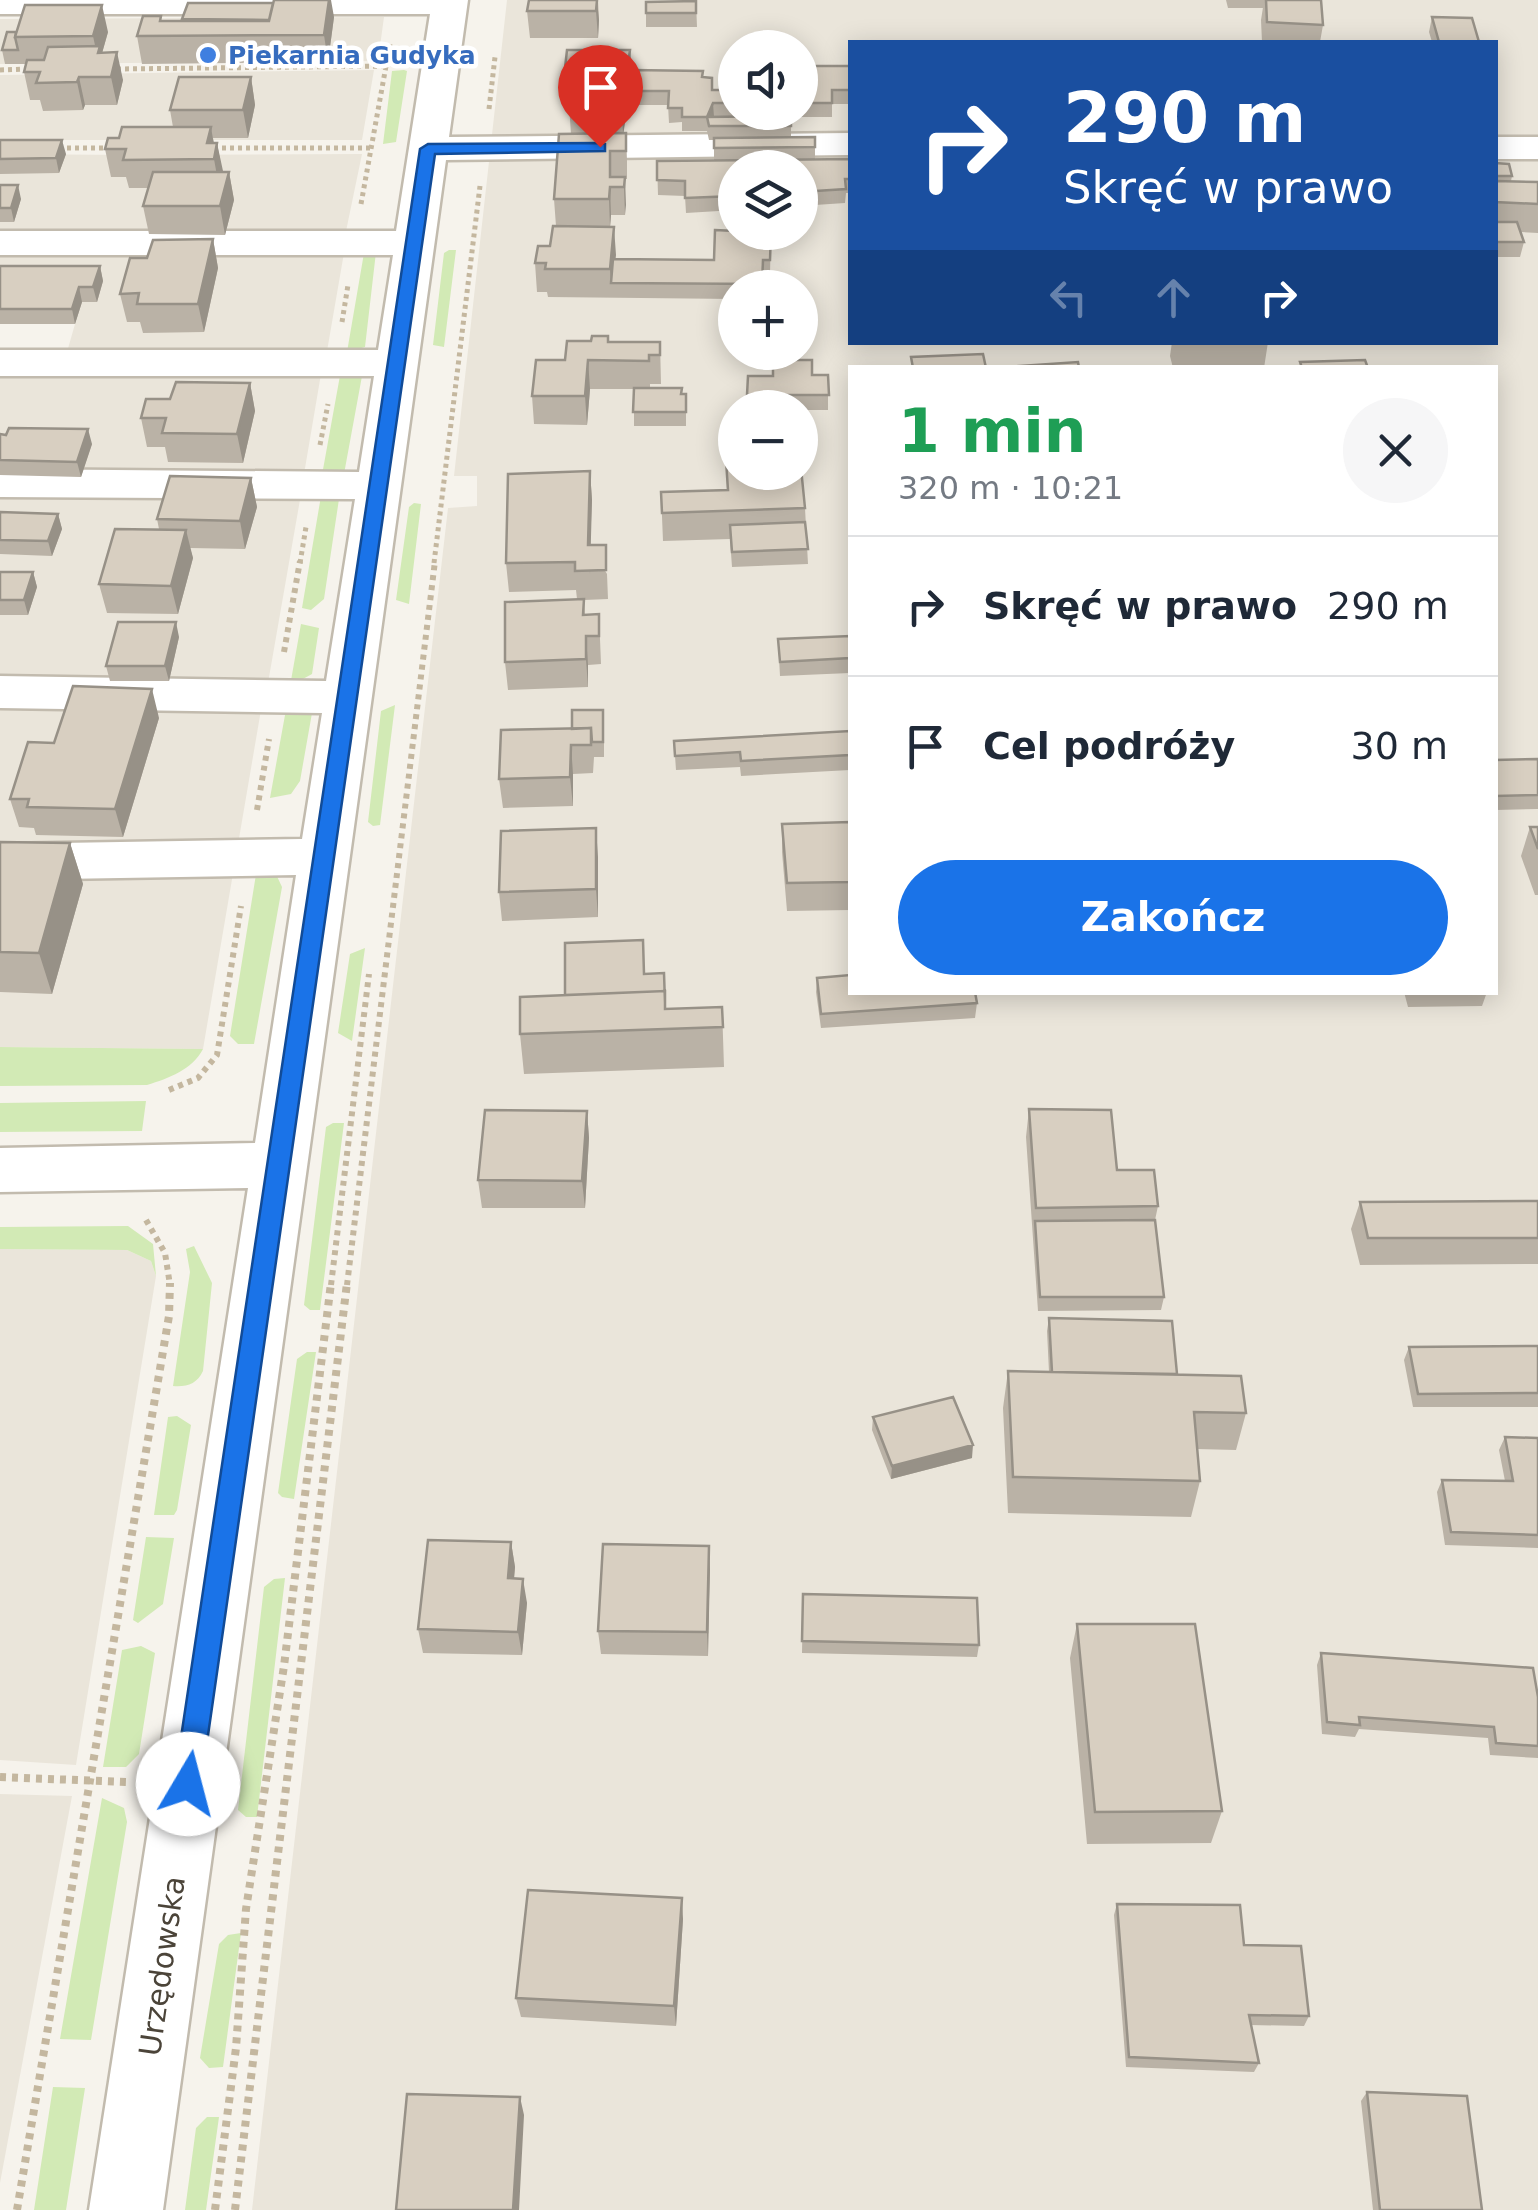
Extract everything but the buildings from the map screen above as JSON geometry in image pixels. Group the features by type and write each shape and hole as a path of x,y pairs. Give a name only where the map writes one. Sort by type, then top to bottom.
{"street":[{"path":"0,3 450,2"},
{"name":"Urzędowska","path":"126,2210 450,2"},
{"path":"428,149 848,144"},
{"path":"1498,148 1538,148"},
{"path":"0,243 413,243"},
{"path":"0,363 396,363"},
{"path":"0,483 378,486"},
{"path":"0,692 348,697"},
{"path":"0,862 324,857"},
{"path":"0,1170 278,1165"}],"path":[{"path":"169,1090 198,1078 217,1055 394,3"},
{"path":"235,2210 495,54"},
{"path":"116,68 441,66"},
{"path":"0,70 38,69"},
{"path":"58,148 117,148"},
{"path":"195,148 428,149"},
{"path":"215,2210 236,2048 246,1909 284,1666 370,965"},
{"path":"16,2210 169,1316 173,1280 168,1254 148,1220"},
{"path":"0,1777 188,1784"}],"shaded area":[{"path":"507,0 1538,0 1538,2210 252,2210 448,508 477,506 477,476 454,476"},
{"path":"384,17 378,61 0,64 0,19"},
{"path":"374,70 362,140 0,140 0,75"},
{"path":"0,154 362,154 345,236 0,236"},
{"path":"345,247 326,357 65,359 75,324 0,324 0,249"},
{"path":"322,368 303,480 0,475 0,376 15,369"},
{"path":"0,494 301,494 268,683 0,680"},
{"path":"262,704 203,1049 0,1047 0,705"},
{"path":"0,1249 127,1250 151,1261 156,1276 76,1765 0,1760"},
{"path":"0,1794 72,1796 0,2183"}],"green space":[{"path":"392,71 407,71 396,142 383,144"},
{"path":"456,250 444,347 433,345 444,253"},
{"path":"376,252 365,347 347,352 364,253"},
{"path":"341,370 361,372 362,376 344,474 322,475"},
{"path":"321,496 339,499 324,599 311,610 302,608"},
{"path":"421,504 409,604 396,600 409,507"},
{"path":"301,624 319,628 312,674 290,686"},
{"path":"287,704 312,713 300,781 291,794 270,798"},
{"path":"395,705 380,825 373,826 368,822 381,711"},
{"path":"257,868 274,870 282,887 254,1044 238,1044 230,1036"},
{"path":"365,948 352,1041 338,1033 350,954"},
{"path":"0,1047 203,1049 186,1068 147,1085 0,1086"},
{"path":"146,1101 142,1131 0,1132 0,1103"},
{"path":"344,1123 320,1310 310,1310 304,1305 326,1127"},
{"path":"128,1226 153,1244 156,1276 151,1261 127,1250 0,1249 0,1227"},
{"path":"194,1246 212,1283 203,1371 191,1384 173,1386 190,1272 186,1249"},
{"path":"307,1352 316,1352 294,1499 278,1493 297,1359"},
{"path":"177,1416 191,1425 177,1510 174,1515 154,1515 168,1417"},
{"path":"146,1537 174,1538 163,1604 138,1623 133,1620"},
{"path":"285,1578 257,1817 246,1817 238,1810 264,1587 274,1579"},
{"path":"141,1646 155,1653 139,1754 126,1767 103,1767 122,1650"},
{"path":"102,1798 124,1808 127,1822 91,2040 60,2039"},
{"path":"241,1933 223,2067 209,2068 200,2058 219,1944 228,1935"},
{"path":"53,2087 85,2088 66,2210 34,2210"},
{"path":"207,2117 219,2117 206,2210 185,2210 196,2128"}],"place":[{"name":"Piekarnia Gudyka","path":"208,55"}],"route":[{"path":"188,1784 428,149 600,147"}]}
